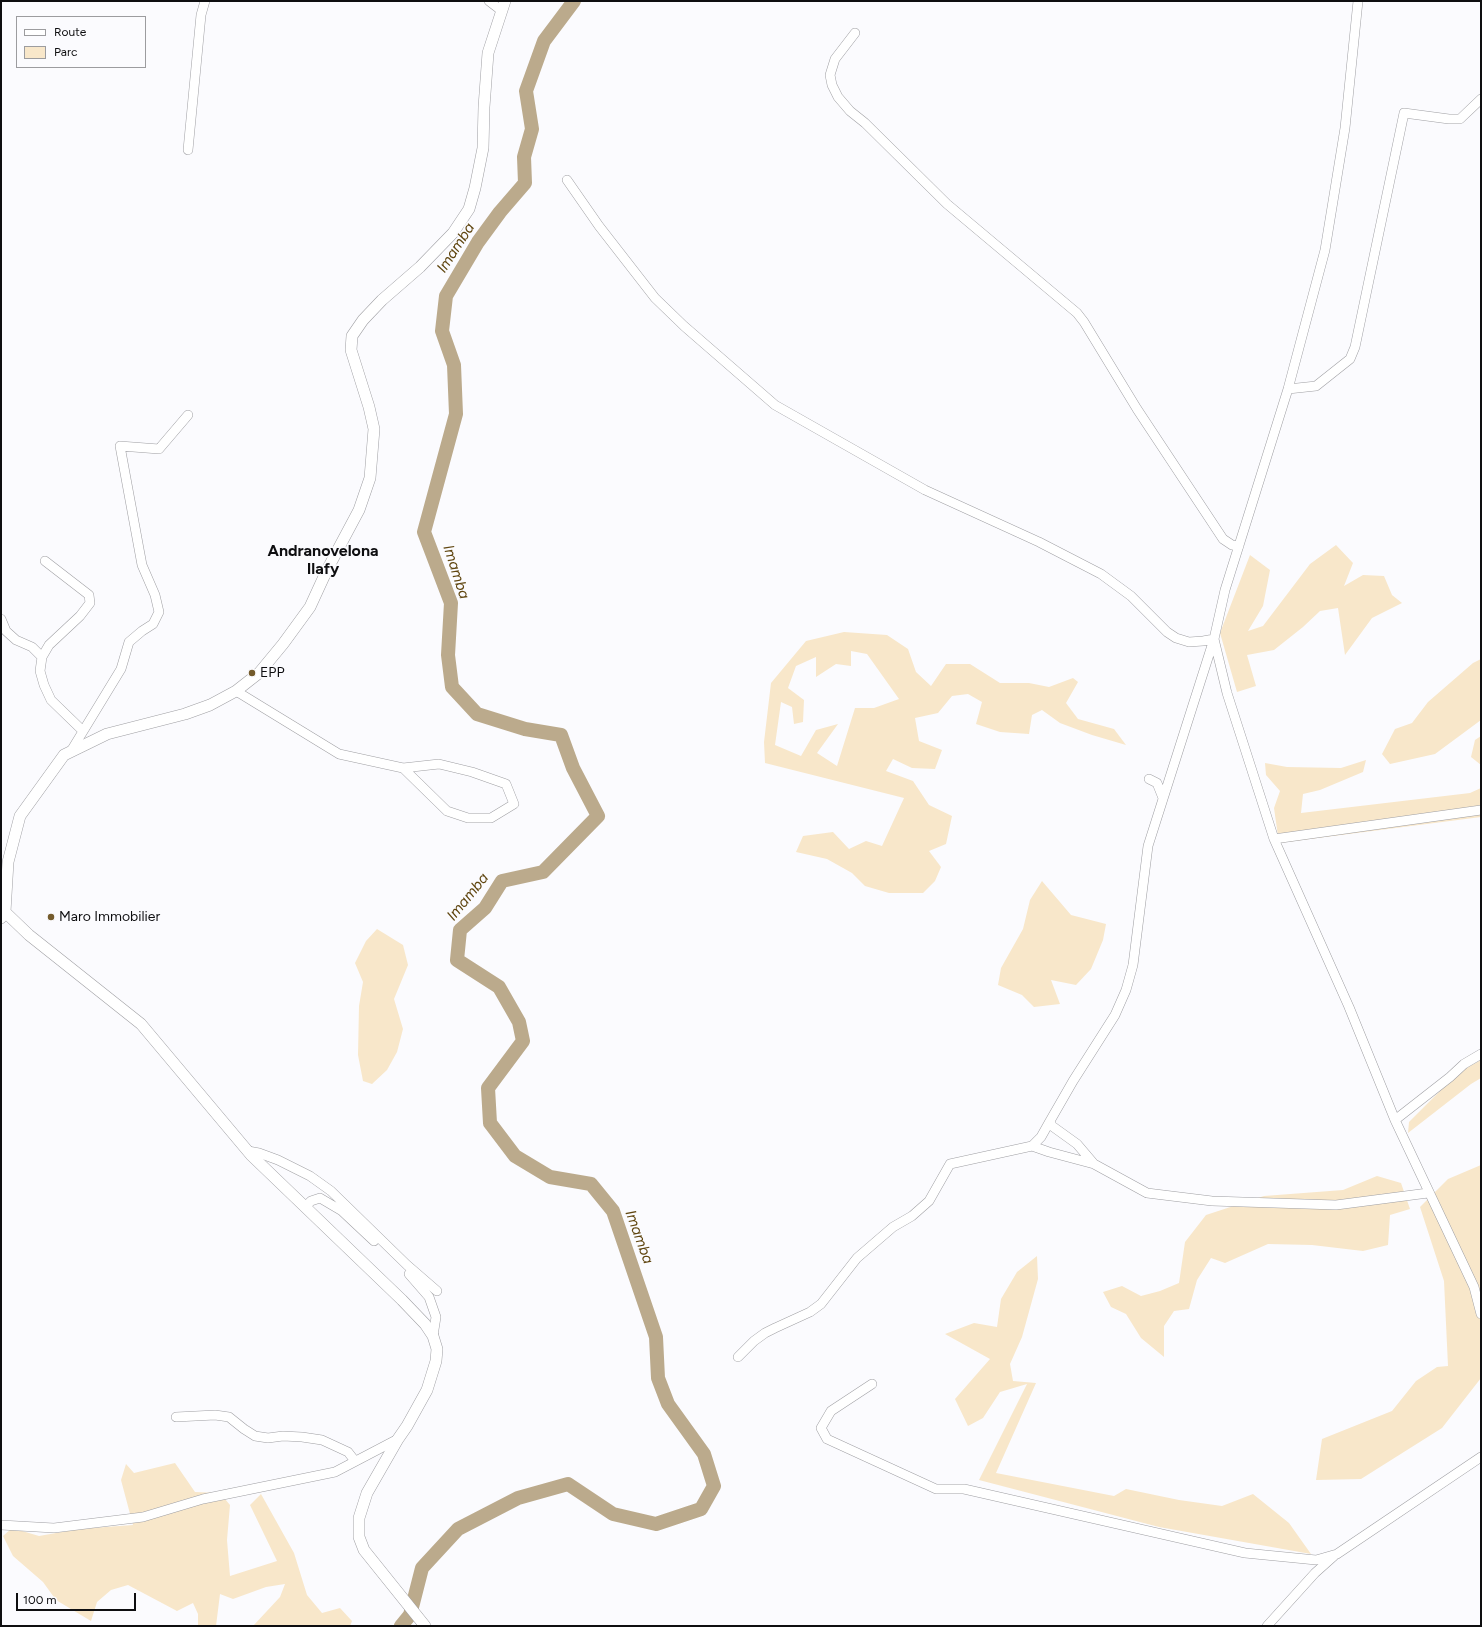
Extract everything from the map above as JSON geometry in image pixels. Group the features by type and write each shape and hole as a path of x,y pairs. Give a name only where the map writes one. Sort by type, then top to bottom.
{"street":[{"path":"188,150 201,15 205,1"},
{"path":"425,1626 364,1550 359,1537 359,1518 367,1493 407,1426 426,1390 436,1361 437,1349 433,1336 425,1324 402,1300 248,1151 141,1024 2,914 8,862 20,816 64,755 107,734 185,714 210,705 236,691 259,673 283,644 310,607 327,570 359,510 370,478 374,429 369,407 351,350 352,336 363,320 382,300 420,267 453,233 469,210 483,148 484,106 488,53 503,6 489,1"},
{"path":"1032,1146 1041,1137 1073,1081 1115,1015 1126,990 1133,965 1148,846 1214,639 1225,590 1288,389 1324,250 1345,128 1358,1"},
{"path":"855,33 835,59 830,75 832,85 838,97 850,111 947,204 1077,313 1223,539 1232,545 1239,546"},
{"path":"1288,389 1316,386 1350,358 1356,347 1404,113 1448,119 1460,119 1481,99"},
{"path":"567,180 599,226 655,298 684,326 775,404 925,490 1038,542 1101,574 1131,596 1167,632 1176,638 1189,642 1214,639"},
{"path":"71,751 120,669 130,642 142,631 153,624 159,612 155,595 142,565 120,446 159,449 188,415"},
{"path":"45,561 89,595 90,603 80,616 49,645 42,657 40,670 44,685 51,700 84,730"},
{"path":"1,619 6,631 16,640 32,647 42,657"},
{"path":"1214,639 1227,693 1274,839 1349,1007 1395,1120 1428,1193 1474,1287 1481,1314"},
{"path":"236,691 339,754 403,768 439,764 472,772 506,784 514,804 491,818 468,818 448,810 403,768"},
{"path":"1149,779 1157,783 1164,798"},
{"path":"1274,839 1481,810"},
{"path":"1395,1120 1450,1077 1464,1064 1481,1054"},
{"path":"1050,1121 1052,1126 1077,1144 1094,1164"},
{"path":"738,1357 754,1341 765,1333 810,1312 821,1304 830,1294 841,1276 857,1258 893,1227 912,1216 929,1201 950,1164 1032,1146 1094,1164 1147,1193 1212,1201 1336,1205 1428,1193"},
{"path":"248,1151 260,1153 278,1160 310,1176 330,1191 407,1265 437,1291"},
{"path":"305,1207 311,1200 320,1198 342,1211 415,1279 429,1296 436,1317 433,1336"},
{"path":"872,1384 831,1411 821,1428 827,1439 936,1489 964,1489 1246,1553 1316,1560 1337,1554"},
{"path":"176,1417 215,1415 229,1417 255,1436 268,1438 283,1436 302,1437 322,1440 348,1452 354,1461"},
{"path":"1,1525 5,1527 54,1528 143,1517 203,1499 335,1472 398,1439"},
{"path":"1267,1626 1316,1573 1337,1554 1481,1457"}],"green space":[{"path":"1336,545 1353,563 1344,586 1363,575 1384,576 1392,595 1402,603 1372,618 1345,655 1338,608 1320,611 1303,627 1274,650 1247,655 1256,686 1237,692 1220,633 1250,555 1270,570 1263,606 1248,631 1263,626 1310,564"},
{"path":"844,632 887,635 908,649 916,672 931,686 946,664 970,664 1000,683 1029,683 1049,687 1073,678 1078,682 1066,703 1078,719 1114,729 1126,745 1092,735 1060,723 1042,710 1032,715 1029,734 1000,732 976,724 982,702 968,694 952,696 938,713 915,718 919,741 942,750 935,769 912,768 893,759 886,771 913,781 929,805 952,816 946,844 929,851 941,867 935,881 923,893 889,893 865,886 852,873 827,859 796,852 803,836 833,832 849,849 866,841 882,846 904,798 765,763 764,742 771,683 806,641","holes":["851,651 867,654 899,699 874,708 855,708 837,766 817,753 838,724 816,730 801,756 775,745 781,702 792,707 794,724 803,722 804,700 788,688 796,666 816,657 816,677 836,664 851,666"]},
{"path":"1481,659 1481,720 1435,754 1390,764 1382,754 1395,729 1412,723 1428,702 1473,663"},
{"path":"1481,736 1481,765 1471,757 1475,740"},
{"path":"1366,760 1363,772 1320,790 1303,794 1301,813 1470,793 1481,788 1481,817 1279,843 1274,808 1280,791 1266,775 1265,763 1287,767 1341,768"},
{"path":"1042,881 1071,915 1106,924 1103,940 1091,969 1076,985 1051,980 1060,1004 1034,1007 1022,995 998,985 1001,968 1023,929 1030,900"},
{"path":"377,929 403,945 408,965 394,999 403,1029 397,1052 387,1070 372,1084 363,1081 358,1055 359,1006 363,982 355,963 366,941"},
{"path":"1481,1060 1481,1078 1471,1084 1408,1133 1409,1122 1459,1072"},
{"path":"1481,1165 1481,1378 1442,1428 1361,1479 1316,1480 1322,1439 1392,1411 1416,1381 1437,1367 1448,1366 1444,1281 1420,1207 1448,1179"},
{"path":"1377,1176 1401,1183 1410,1209 1390,1215 1388,1245 1363,1251 1312,1245 1268,1244 1225,1263 1211,1258 1197,1280 1189,1309 1174,1311 1164,1326 1164,1357 1141,1338 1126,1314 1111,1307 1103,1292 1122,1286 1141,1296 1160,1291 1179,1283 1185,1242 1206,1215 1264,1196 1343,1190"},
{"path":"1037,1256 1038,1279 1022,1337 1010,1364 1013,1381 1036,1383 996,1473 1114,1496 1126,1489 1179,1500 1222,1506 1253,1494 1289,1523 1311,1554 1159,1527 979,1480 1027,1384 1000,1392 983,1418 968,1426 955,1399 990,1359 945,1334 974,1323 997,1327 1001,1299 1017,1272"},
{"path":"175,1463 195,1492 220,1493 230,1505 227,1540 230,1576 277,1561 250,1505 261,1494 294,1553 307,1595 322,1613 340,1608 352,1621 350,1626 253,1626 280,1597 285,1584 266,1587 233,1599 220,1594 216,1626 198,1626 198,1614 193,1603 177,1611 128,1585 111,1590 97,1602 91,1621 56,1600 43,1582 13,1556 3,1536 12,1528 39,1536 79,1529 133,1525 121,1480 126,1464 134,1473"}],"waterway":[{"name":"Imamba","path":"401,1626 410,1615 422,1568 458,1529 518,1498 568,1484 613,1514 656,1524 701,1509 714,1486 704,1454 668,1404 658,1378 656,1337 613,1211 591,1184 550,1177 515,1156 490,1123 488,1088 523,1041 519,1022 499,987 457,960 460,930 485,908 502,881 543,872 598,816 573,768 561,735 525,729 477,714 452,687 448,655 451,603 424,532 456,414 454,365 442,331 446,296 478,242 500,212 525,183 524,157 532,129 526,91 544,41 574,1"}],"place":[{"name":"EPP","path":"252,673"},
{"name":"Maro Immobilier","path":"51,917"}],"district":[{"name":"Andranovelona Ilafy","path":"323,560"}]}
